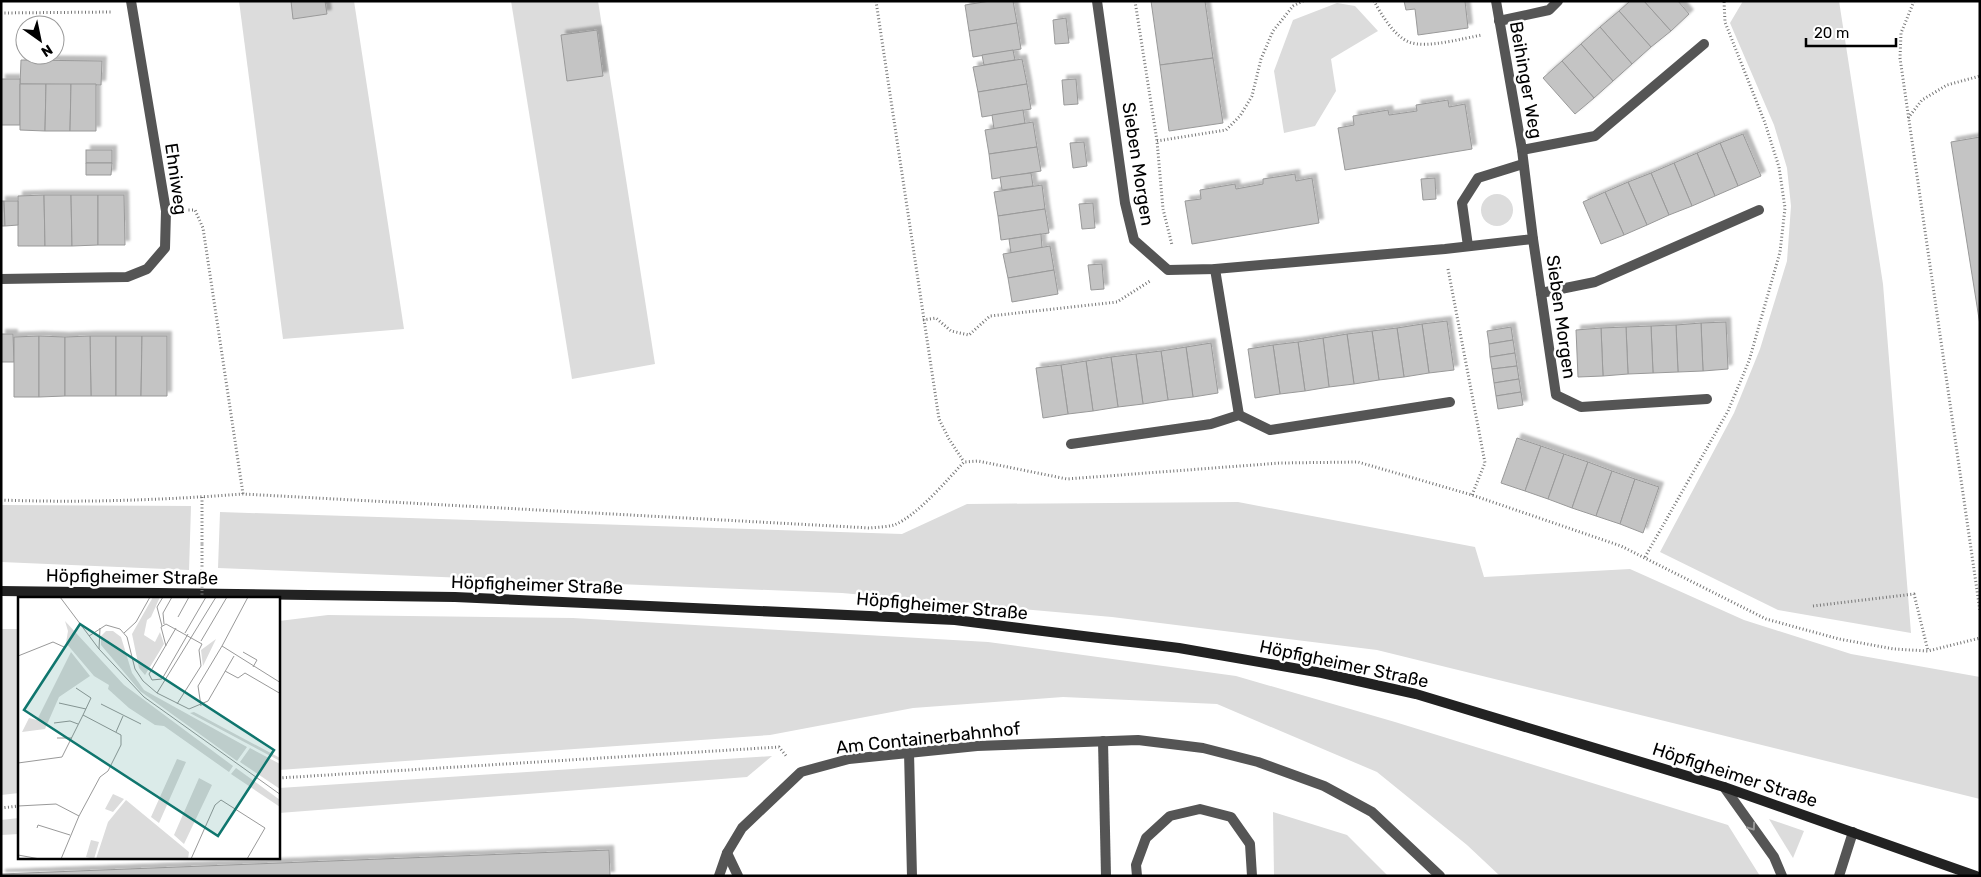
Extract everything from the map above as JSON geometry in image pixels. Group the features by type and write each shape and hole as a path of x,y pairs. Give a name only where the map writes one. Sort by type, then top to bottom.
{"main road":[{"name":"Höpfigheimer Straße","path":"1,591 455,597 955,620 1179,648 1322,673 1416,694 1724,787 1976,876"}],"street":[{"name":"Sieben Morgen","path":"1097,1 1124,203 1134,240 1168,270 1215,269 1445,249 1533,239"},
{"name":"Beihinger Weg","path":"1496,1 1523,164"},
{"path":"1499,21 1549,10 1558,1"},
{"name":"Ehniweg","path":"1,279 128,277 147,269 165,248 166,211 132,6"},
{"path":"1522,150 1596,136 1704,44"},
{"name":"Sieben Morgen","path":"1523,164 1556,395 1581,407 1707,399"},
{"path":"1468,246 1462,203 1478,178 1523,164"},
{"path":"1541,293 1596,282 1759,210"},
{"path":"1215,269 1239,415"},
{"path":"1071,444 1211,424 1239,415 1270,430 1450,402"},
{"name":"Am Containerbahnhof","path":"719,876 727,853 742,828 801,772 849,759 908,752 976,746 1138,740 1203,748 1258,762 1324,786 1372,812 1440,876"},
{"path":"1104,741 1106,876"},
{"path":"908,752 912,876"},
{"path":"1724,787 1774,857 1782,876"},
{"path":"1137,876 1136,865 1146,838 1170,816 1200,809 1231,817 1250,844 1252,876"},
{"path":"1839,876 1854,832"},
{"path":"727,853 738,876"}],"path":[{"path":"876,1 939,419 964,462"},
{"path":"1135,1 1157,141 1163,209 1172,247 1184,270"},
{"path":"1157,141 1226,130 1240,116 1252,96 1261,59 1273,31 1293,6 1303,1"},
{"path":"1374,1 1385,22 1408,42 1425,44 1501,33"},
{"path":"1645,557 1728,411 1749,361 1780,252 1785,208 1778,167 1765,123 1725,22 1724,1"},
{"path":"1914,1 1901,33 1900,58 1980,612"},
{"path":"1,13 132,6"},
{"path":"1908,119 1922,100 1947,85 1980,76"},
{"path":"166,211 195,210 203,228 243,494"},
{"path":"1445,249 1485,463 1472,495"},
{"path":"923,320 936,318 951,331 968,335 990,316 1117,302 1168,270"},
{"path":"1,500 37,502 243,494 870,528 894,525 910,515 939,489 964,462 978,461 1067,479 1280,463 1358,462 1472,495 1621,546 1766,619 1839,639 1894,649 1928,651 1980,638"},
{"path":"202,497 202,597"},
{"path":"1813,606 1914,594 1928,651"},
{"path":"280,778 779,747 801,772"},
{"path":"1,808 18,806"}],"shaded area":[{"path":"239,1 354,1 404,329 283,339"},
{"path":"511,1 598,1 655,364 572,379"},
{"path":"1743,1 1839,1 1883,284 1911,633 1778,610 1660,552 1734,413 1760,349 1787,261 1791,206 1787,168 1774,125 1730,23"},
{"path":"1337,3 1355,6 1378,31 1331,59 1336,91 1315,126 1284,133 1274,71 1293,20"},
{"path":"1497,194 1503,195 1508,199 1512,204 1512,216 1508,221 1503,225 1497,226 1491,225 1486,221 1482,216 1481,210 1482,204 1486,199 1491,195"},
{"path":"1238,502 1475,547 1484,577 1630,569 1744,620 1851,654 1980,677 1980,799 1377,650 1112,617 842,593 218,568 220,512 902,534 967,504"},
{"path":"1,505 191,506 189,570 1,562"},
{"path":"328,615 573,618 988,642 1236,676 1395,722 1728,825 1760,876 1500,876 1467,845 1377,772 1217,704 1063,697 913,708 770,735 280,770 280,621"},
{"path":"1,629 18,629 18,793 1,795"},
{"path":"772,756 747,777 280,813 280,788"},
{"path":"1273,812 1347,835 1388,876 1274,876"},
{"path":"18,818 18,834 1,835 1,820"},
{"path":"1769,819 1804,831 1793,858"}],"building":[{"path":"291,1 325,1 327,14 293,19"},
{"path":"990,1 1013,1 1017,23 969,31 965,5"},
{"path":"1151,1 1205,1 1213,58 1160,65"},
{"path":"1404,1 1465,1 1468,28 1418,35 1415,9 1406,10"},
{"path":"1630,1 1644,1 1671,31 1651,47 1619,11"},
{"path":"1644,1 1678,1 1689,14 1671,31"},
{"path":"1619,11 1651,47 1632,64 1600,27"},
{"path":"1066,18 1069,43 1055,44 1053,20"},
{"path":"1017,23 1021,49 973,57 969,31"},
{"path":"1600,27 1632,64 1613,81 1581,44"},
{"path":"597,30 603,76 567,81 561,35"},
{"path":"1581,44 1613,81 1594,98 1562,61"},
{"path":"1013,50 1015,60 984,65 982,55"},
{"path":"1213,58 1223,123 1169,131 1160,65"},
{"path":"1022,59 1027,84 978,92 973,67"},
{"path":"65,61 102,61 101,85 20,84 21,65 65,65"},
{"path":"1562,61 1594,98 1575,114 1543,78"},
{"path":"1,79 20,79 20,125 1,125"},
{"path":"1076,79 1078,104 1064,105 1062,80"},
{"path":"20,84 46,84 45,131 20,130"},
{"path":"46,84 71,84 70,131 45,131"},
{"path":"71,84 96,84 96,131 70,131"},
{"path":"1027,84 1031,109 982,117 978,92"},
{"path":"1448,100 1449,107 1465,104 1472,149 1345,170 1338,128 1354,125 1353,116 1388,110 1389,115 1417,111 1416,105"},
{"path":"1023,110 1025,123 994,129 992,115"},
{"path":"1033,122 1037,147 989,154 985,130"},
{"path":"1743,134 1761,176 1738,186 1720,143"},
{"path":"1980,137 1980,325 1951,142"},
{"path":"1084,142 1087,166 1073,168 1070,143"},
{"path":"1720,143 1738,186 1715,196 1697,153"},
{"path":"1037,147 1041,171 992,179 989,154"},
{"path":"86,150 112,150 112,163 86,163"},
{"path":"1697,153 1715,196 1692,206 1674,163"},
{"path":"86,163 112,163 111,175 86,175"},
{"path":"1674,163 1692,206 1669,215 1651,173"},
{"path":"1031,173 1033,186 1002,190 1000,177"},
{"path":"1651,173 1669,215 1647,225 1628,182"},
{"path":"1295,174 1296,181 1312,178 1319,223 1192,244 1185,201 1201,199 1200,190 1235,184 1236,189 1263,184 1263,179"},
{"path":"1435,178 1436,199 1423,200 1421,179"},
{"path":"1628,182 1647,225 1624,235 1605,192"},
{"path":"1042,185 1045,209 998,216 994,192"},
{"path":"1605,192 1624,235 1601,244 1583,202"},
{"path":"44,195 45,246 18,246 18,196"},
{"path":"44,195 71,195 72,246 45,246"},
{"path":"71,195 98,195 98,245 72,246"},
{"path":"98,195 124,195 125,245 98,245"},
{"path":"1,201 4,201 5,226 1,226"},
{"path":"4,201 18,201 18,225 5,226"},
{"path":"1093,203 1095,228 1082,229 1079,204"},
{"path":"1045,209 1049,233 1001,240 998,216"},
{"path":"1041,234 1042,248 1011,253 1009,239"},
{"path":"1050,246 1054,270 1008,278 1003,254"},
{"path":"1102,264 1104,289 1091,290 1088,265"},
{"path":"1054,270 1058,294 1012,302 1008,278"},
{"path":"1447,321 1454,370 1429,373 1422,324"},
{"path":"1726,322 1728,369 1703,371 1701,323"},
{"path":"1701,323 1703,371 1678,372 1676,325"},
{"path":"1422,324 1429,373 1404,377 1397,328"},
{"path":"1676,325 1678,372 1653,373 1651,326"},
{"path":"1651,326 1653,373 1628,374 1626,327"},
{"path":"1511,327 1513,340 1489,344 1487,331"},
{"path":"1626,327 1628,374 1603,376 1601,328"},
{"path":"1397,328 1404,377 1379,380 1372,331"},
{"path":"1601,328 1603,376 1578,377 1576,330"},
{"path":"1372,331 1379,380 1354,384 1347,334"},
{"path":"1,334 13,334 14,362 1,362"},
{"path":"1347,334 1354,384 1329,387 1323,338"},
{"path":"39,336 39,397 14,397 14,337"},
{"path":"39,336 65,337 65,396 39,397"},
{"path":"90,336 116,336 116,396 91,396"},
{"path":"90,336 91,396 65,396 65,337"},
{"path":"116,336 142,336 141,396 116,396"},
{"path":"142,336 167,336 167,396 141,396"},
{"path":"1323,338 1329,387 1305,391 1298,342"},
{"path":"1513,340 1515,353 1490,357 1489,344"},
{"path":"1298,342 1305,391 1280,394 1273,345"},
{"path":"1211,343 1218,393 1193,397 1186,347"},
{"path":"1273,345 1280,394 1255,398 1248,349"},
{"path":"1186,347 1193,397 1168,400 1161,351"},
{"path":"1161,351 1168,400 1143,404 1136,354"},
{"path":"1515,353 1517,366 1492,369 1490,357"},
{"path":"1136,354 1143,404 1118,407 1111,357"},
{"path":"1111,357 1118,407 1093,411 1086,361"},
{"path":"1086,361 1093,411 1068,414 1061,365"},
{"path":"1061,365 1068,414 1043,418 1036,368"},
{"path":"1517,366 1519,379 1494,383 1492,369"},
{"path":"1519,379 1521,392 1496,396 1494,383"},
{"path":"1521,392 1523,405 1498,409 1496,396"},
{"path":"1517,438 1541,446 1525,491 1501,483"},
{"path":"1541,446 1564,454 1548,499 1525,491"},
{"path":"1564,454 1588,462 1572,508 1548,499"},
{"path":"1588,462 1612,471 1596,516 1572,508"},
{"path":"1612,471 1635,479 1620,524 1596,516"},
{"path":"1635,479 1659,487 1643,533 1620,524"},
{"path":"609,850 610,876 1,876 1,874"}]}
